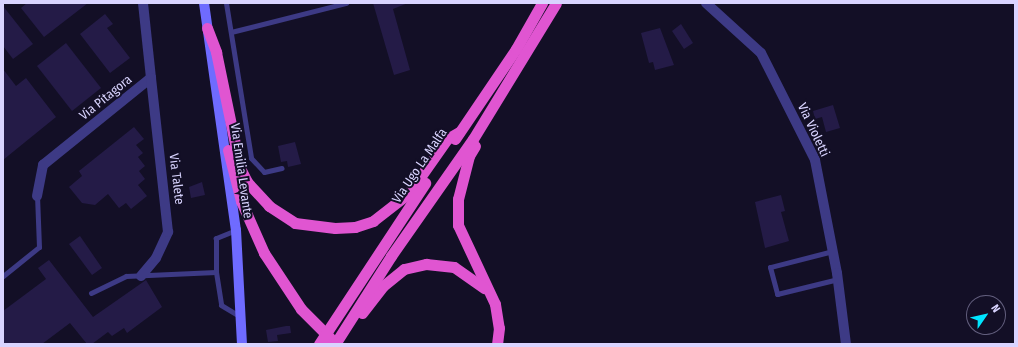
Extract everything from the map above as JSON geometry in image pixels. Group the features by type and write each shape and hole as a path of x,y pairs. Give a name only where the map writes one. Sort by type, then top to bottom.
{"highway":[{"name":"Via Ugo La Malfa","path":"319,344 459,132 516,49 542,3"},
{"name":"Via Ugo La Malfa","path":"336,344 391,256 473,139 556,3"},
{"path":"497,344 499,317 458,225 458,199 469,156 561,3"},
{"path":"207,28 216,52 240,168 252,188 269,206 295,223 335,228 355,227 373,221 409,193 447,140 459,132"},
{"path":"222,126 234,178 256,238 290,294 312,322 336,344 383,286 404,269 426,264 454,267 490,294"}],"main road":[{"name":"Via Emilia Levante","path":"204,3 236,230 242,317 242,344"}],"street":[{"name":"Via Pitagora","path":"38,196 44,165 151,78 143,3"},
{"name":"Via Violetti","path":"706,3 761,53 815,160 838,279 846,344"},
{"name":"Via Talete","path":"141,276 156,258 168,232 151,78"}],"lane":[{"path":"226,3 251,158 264,172 282,168"},
{"path":"231,32 346,3"},
{"path":"3,276 39,247 38,196"},
{"path":"236,230 216,238 216,272 221,305 242,317"},
{"path":"833,251 770,267 777,294 838,279"},
{"path":"91,293 126,276 216,272"}],"building":[{"path":"27,3 88,3 44,37 21,8"},
{"path":"373,3 408,3 393,9 410,70 394,75"},
{"path":"3,6 33,44 13,59 3,46"},
{"path":"105,14 113,24 107,28 130,58 110,73 80,34"},
{"path":"681,24 693,43 684,49 672,31"},
{"path":"660,28 674,65 655,70 653,62 649,63 641,33"},
{"path":"66,43 101,88 72,111 37,66"},
{"path":"3,69 16,86 26,78 56,117 3,160"},
{"path":"833,105 840,128 826,132 822,117 815,119 813,111"},
{"path":"134,127 144,139 136,145 143,153 138,157 145,166 139,171 145,179 138,185 147,196 131,209 126,203 119,208 108,194 95,205 82,203 69,187 82,176 79,171"},
{"path":"295,142 301,164 288,167 287,161 281,162 278,146"},
{"path":"202,182 205,195 191,198 189,187"},
{"path":"781,195 785,211 781,212 789,241 765,248 755,202"},
{"path":"80,236 102,268 92,275 69,244"},
{"path":"49,260 93,317 146,280 162,307 127,333 124,328 112,336 108,332 92,344 87,344 70,323 42,344 3,344 3,311 46,279 38,268"},
{"path":"290,326 291,333 277,335 278,341 268,342 266,330"}]}
